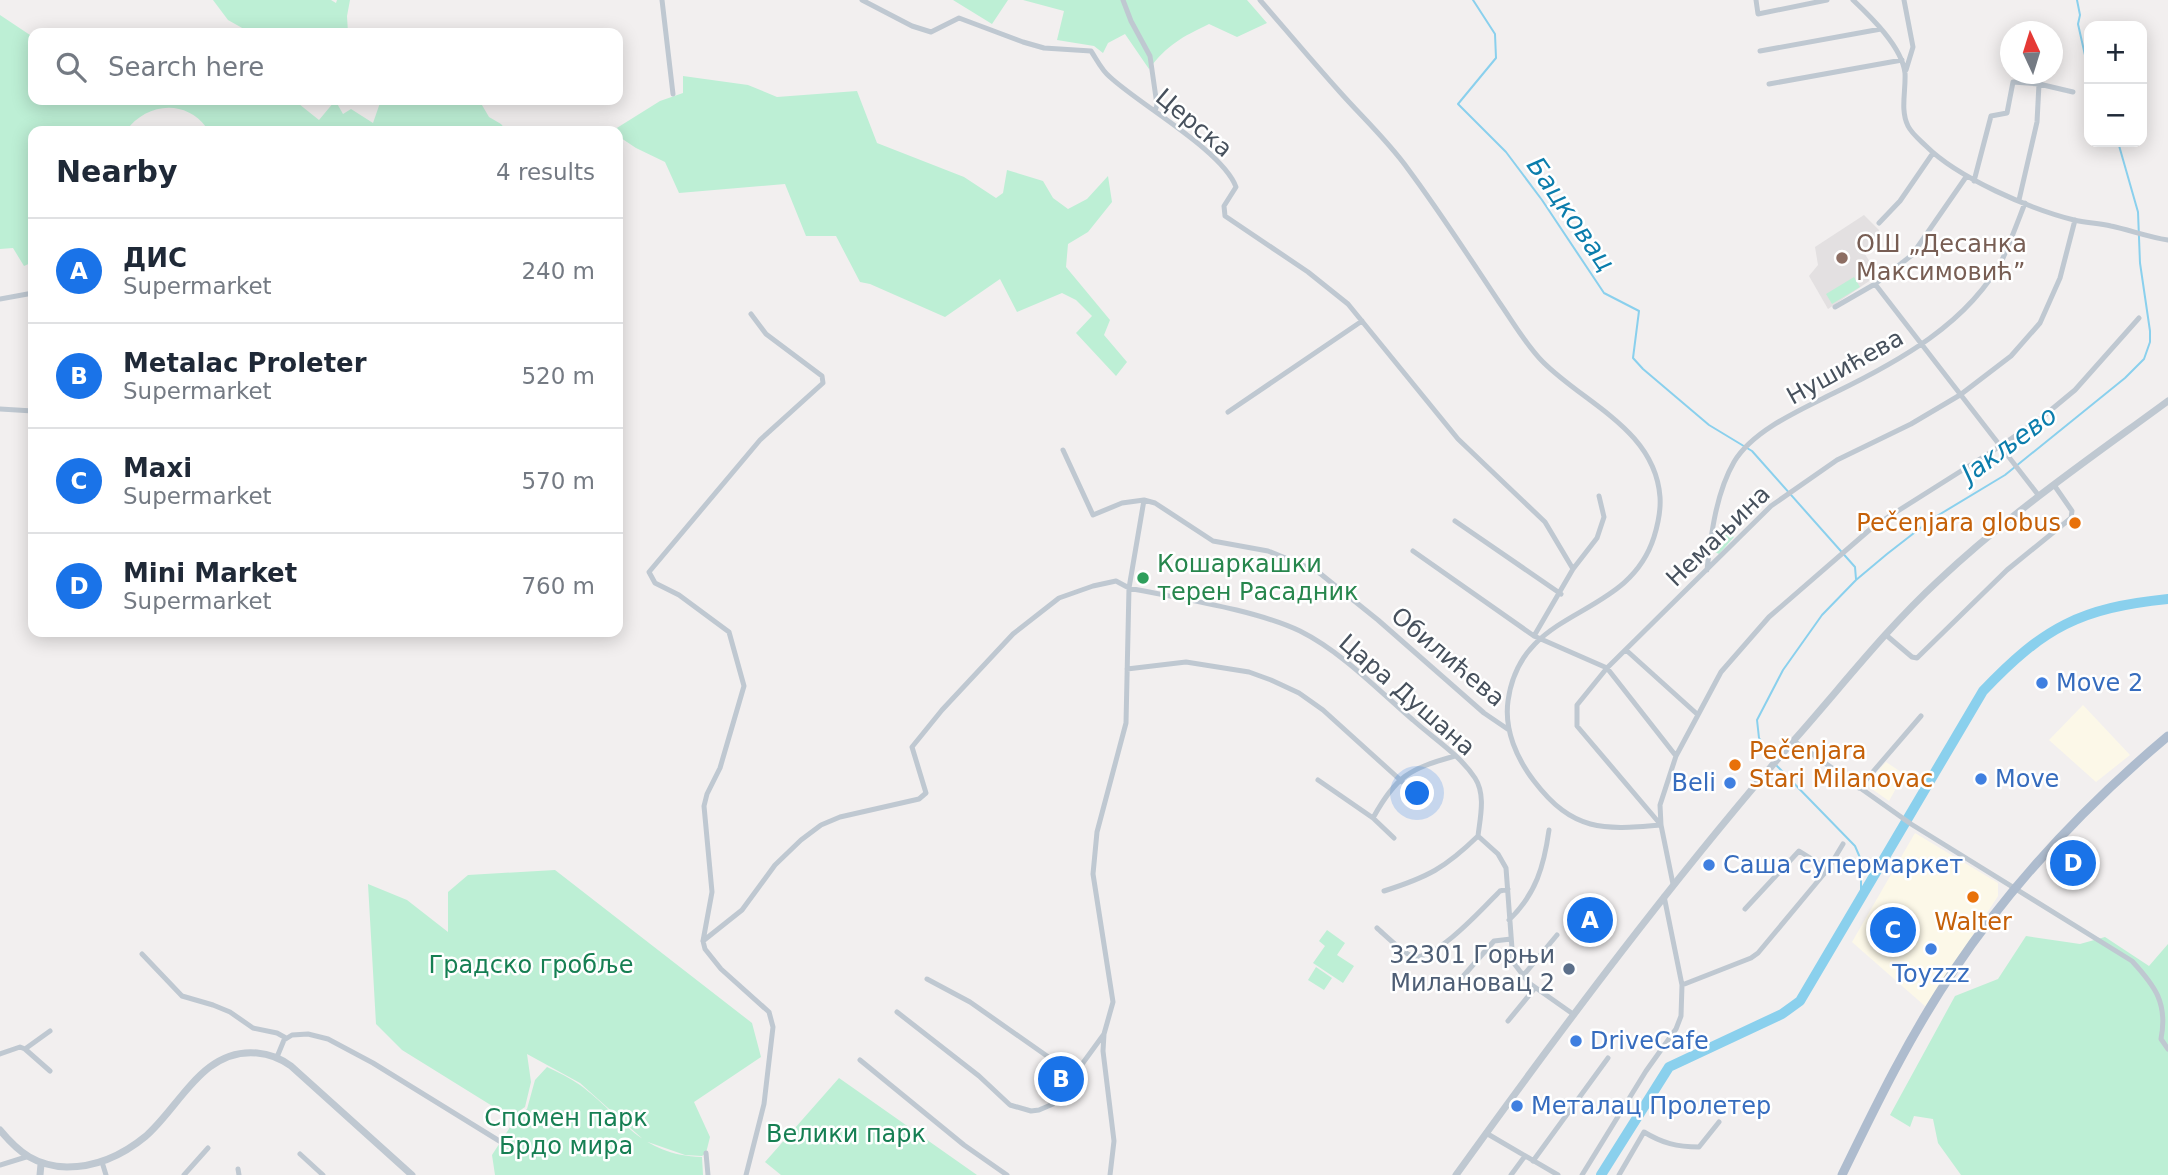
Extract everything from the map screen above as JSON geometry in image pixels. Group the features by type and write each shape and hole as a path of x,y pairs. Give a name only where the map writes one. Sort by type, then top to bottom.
{"main road":[{"path":"1842,1175 1933,1004 1954,970 2014,889 2078,819 2168,736"}],"street":[{"path":"662,0 673,94"},
{"name":"Церска","path":"862,0 912,26 931,32 959,18 1044,48 1091,51 1108,76 1214,157 1236,187 1224,206 1225,216 1325,284 1348,304 1458,439 1545,522 1573,569"},
{"path":"1123,0 1150,56 1157,105 1155,111"},
{"path":"1260,0 1407,167 1540,358 1634,437 1652,464 1660,495 1660,510 1650,548 1642,564 1613,593 1536,637"},
{"path":"1756,0 1758,14 1827,0"},
{"path":"1853,0 1881,29 1902,60 1905,73 1904,116 1909,129 1933,153 1966,177 2022,202 2075,220 2109,225 2142,236 2168,240"},
{"path":"1904,0 1913,47 1905,73"},
{"path":"1760,51 1881,29"},
{"path":"1769,84 1902,60"},
{"path":"1974,180 1991,116 2007,113 2013,84"},
{"path":"2039,84 2073,92"},
{"name":"Нушићева","path":"1707,570 1710,541 1722,494 1735,461 1748,444 1783,421 1875,373 1922,344 1968,306 2002,259 2022,202 2037,122 2039,84"},
{"path":"1879,223 1900,201 1933,153"},
{"path":"1835,307 1875,285 1912,255 1966,177"},
{"name":"Немањина","path":"1661,825 1577,726 1577,705 1607,668 1771,506 1837,460 1912,424 1960,395 2011,356 2040,323 2060,278 2075,220"},
{"path":"1875,285 2039,496"},
{"path":"0,299 28,294"},
{"path":"746,1175 764,1104 773,1027 769,1012 721,969 705,949 703,941 712,892 704,806 706,794 720,768 744,686 729,632 679,595 655,583 649,572 760,440 823,383 822,376 765,334 751,314"},
{"path":"1673,884 1661,825 1660,805 1676,756 1721,672 1769,617 1874,526 1999,447 2040,419 2075,390 2139,318"},
{"path":"1228,412 1362,321"},
{"path":"1455,1175 1673,884 1886,635 1942,577 1988,536 2168,401"},
{"path":"0,409 28,411"},
{"path":"1063,450 1093,515 1122,503 1144,500 1129,588 1126,723 1097,832 1093,874 1113,1002 1104,1034 1103,1051 1114,1141 1110,1175"},
{"path":"1886,635 1912,657 1917,658 2007,570 2071,518 2072,511 2053,485"},
{"path":"1599,496 1604,517 1597,538 1573,569 1517,666 1507,708 1508,730 1524,769 1557,806 1590,825 1606,829 1661,825"},
{"name":"Обилићева","path":"1144,500 1155,503 1213,541 1268,551 1317,571 1378,620 1484,713 1508,730"},
{"path":"1455,521 1560,594"},
{"path":"1412,551 1536,637 1607,668 1676,756"},
{"name":"Цара Душана","path":"703,941 742,910 775,865 821,825 840,817 919,799 926,793 912,747 942,710 1013,634 1059,598 1116,581 1129,588 1246,613 1299,631 1325,647 1455,756 1475,779 1482,804 1478,836"},
{"path":"1626,650 1697,714"},
{"path":"1127,669 1186,662 1249,672 1271,680 1299,693 1323,710 1418,796"},
{"path":"1859,788 1921,716"},
{"path":"1794,741 1911,824 2132,961 2153,985 2164,1005 2161,1039 2168,1049"},
{"path":"1373,818 1386,794 1399,779 1427,764 1455,756"},
{"path":"1318,780 1373,818 1394,838"},
{"path":"1509,920 1528,899 1540,877 1549,830"},
{"path":"1384,891 1441,868 1478,836 1490,845 1504,863 1513,962 1522,977 1573,1014"},
{"path":"1682,985 1758,953 1828,869 1843,844"},
{"path":"1745,909 1799,851 1828,869"},
{"path":"1377,928 1411,956 1421,956 1446,942 1500,891 1508,889"},
{"path":"1582,1175 1682,1016 1682,985 1664,896"},
{"path":"1522,977 1557,935"},
{"path":"1459,981 1494,941 1511,939"},
{"path":"142,954 177,993 218,1006 253,1028 277,1033 286,1038"},
{"path":"926,979 970,1002 1074,1075"},
{"path":"1508,1021 1535,988"},
{"path":"897,1012 979,1076 1010,1105 1019,1109 1039,1111 1054,1104 1104,1034"},
{"path":"25,1049 50,1031"},
{"path":"277,1057 286,1038 294,1034 308,1034 340,1044 501,1142"},
{"path":"0,1054 20,1047 50,1071"},
{"path":"0,1130 26,1157 41,1164 77,1167 102,1162 130,1148 147,1135 208,1067 219,1059 231,1054 262,1053 277,1057 291,1066 412,1175"},
{"path":"1533,1161 1608,1058"},
{"path":"860,1060 964,1145 1007,1175"},
{"path":"1619,1175 1644,1132 1661,1142 1682,1147 1699,1147 1719,1122"},
{"path":"1486,1133 1558,1175"},
{"path":"184,1175 208,1148"},
{"path":"706,1153 708,1175"},
{"path":"300,1154 323,1175"},
{"path":"1511,1175 1525,1156"},
{"path":"0,1165 26,1157"},
{"path":"102,1162 106,1175"},
{"path":"40,1175 41,1164"}],"shaded area":[{"name":"ОШ „Десанка Максимовић”","path":"1864,215 1879,230 1876,241 1863,251 1878,275 1828,309 1809,276 1818,265 1815,247"},
{"path":"2083,705 2130,755 2096,782 2049,740"},
{"path":"1886,762 1904,774 1889,801 1869,787 1868,782"},
{"path":"1915,833 1998,883 1998,896 1926,1007 1852,942"}],"green space":[{"path":"213,0 331,0 336,3 337,0 350,0 348,28 242,28 228,20"},
{"path":"953,0 1008,0 992,24"},
{"path":"1023,0 1247,0 1267,23 1237,37 1209,24 1176,42 1149,69 1125,34 1108,43 1103,53 1094,46 1057,40 1064,11"},
{"path":"0,15 28,34 28,105 300,105 319,120 332,105 338,105 343,114 351,109 373,123 379,105 482,105 489,117 503,126 205,126 187,112 165,108 143,115 130,126 28,126 28,264 24,266 13,248 0,249"},
{"path":"683,76 748,85 777,97 857,91 877,143 964,177 996,198 1003,193 1007,170 1043,181 1053,198 1068,209 1087,199 1108,176 1112,202 1088,232 1068,244 1066,267 1110,320 1104,335 1127,362 1116,376 1076,333 1092,316 1076,300 1062,293 1017,312 1000,279 945,317 860,282 836,236 806,236 785,184 679,193 665,162 623,139 623,126 620,126 660,101 683,93"},
{"path":"1854,277 1860,287 1832,304 1826,294"},
{"path":"1719,530 1734,537 1719,554 1715,552"},
{"name":"Градско гробље","path":"555,870 752,1023 761,1057 694,1102 710,1137 706,1153 702,1156 685,1155 645,1141 580,1083 527,1054 531,1082 525,1107 510,1117 402,1050 376,1024 368,884 407,900 448,932 448,892 468,875"},
{"path":"1327,930 1345,943 1337,955 1354,966 1343,983 1313,963 1325,946 1319,941"},
{"path":"2026,936 2080,944 2105,937 2149,966 2168,944 2168,1175 1961,1175 1938,1143 1933,1119 1914,1116 1910,1127 1890,1115 1955,996 1998,979"},
{"path":"1316,967 1332,978 1324,990 1308,980"},
{"name":"Спомен парк Брдо мира","path":"547,1067 580,1085 648,1142 681,1155 702,1157 703,1175 495,1175 492,1155 516,1118 527,1109 535,1080"},
{"name":"Велики парк","path":"839,1078 977,1175 781,1175 765,1162"}],"waterway":[{"name":"Бацковац","path":"1473,0 1495,34 1496,58 1458,104 1506,152 1542,200 1604,293 1639,311 1633,358 1709,425 1752,451 1855,567 1856,579"},
{"name":"Јакљево","path":"2077,0 2080,15 2078,24 2084,51"},
{"name":"Јакљево","path":"1774,761 1759,738 1757,720 1783,670 1822,615 1856,580 1887,554 1932,519 2005,475 2125,378 2144,359 2150,342 2150,331 2140,263 2138,212 2119,147"},
{"path":"1601,1175 1669,1067 1782,1014 1800,1001 1983,691 2025,651 2065,624 2111,608 2168,599"},
{"name":"Јакљево","path":"1777,766 1855,846 1861,860 1861,897"}],"place":[{"name":"ОШ „Десанка Максимовић”","path":"1842,258"},
{"name":"Pečenjara globus","path":"2075,523"},
{"name":"Кошаркашки терен Расадник","path":"1143,578"},
{"name":"Move 2","path":"2042,683"},
{"name":"Pečenjara Stari Milanovac","path":"1735,765"},
{"name":"Move","path":"1981,779"},
{"name":"Beli","path":"1730,783"},
{"name":"Mini Market","path":"2073,863"},
{"name":"Саша супермаркет","path":"1709,865"},
{"name":"Walter","path":"1973,897"},
{"name":"ДИС","path":"1590,920"},
{"name":"Maxi","path":"1893,930"},
{"name":"Toyzzz","path":"1931,949"},
{"name":"32301 Горњи Милановац 2","path":"1569,969"},
{"name":"DriveCafe","path":"1576,1041"},
{"name":"Metalac Proleter","path":"1061,1079"},
{"name":"Металац Пролетер","path":"1517,1106"}]}
